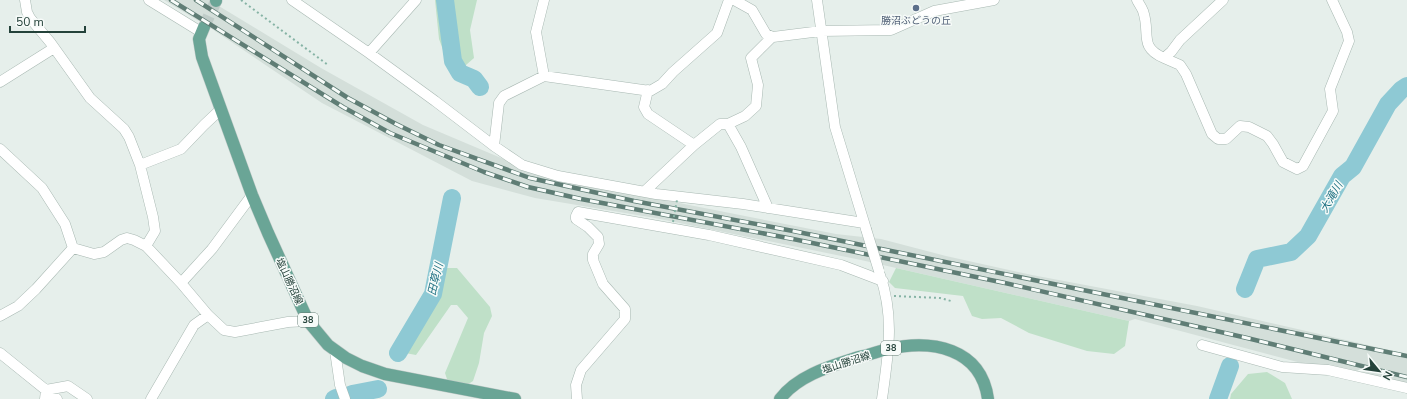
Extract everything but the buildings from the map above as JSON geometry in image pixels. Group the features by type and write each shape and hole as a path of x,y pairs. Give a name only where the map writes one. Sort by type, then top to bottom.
{"main road":[{"name":"塩山勝沼線","path":"203,30 199,39 200,50 252,195 308,321 328,345 346,358 362,366 385,374 477,395 515,399"},
{"name":"塩山勝沼線","path":"780,399 787,390 800,380 814,373 889,349 927,346 939,347 956,352 973,364 981,375 988,399"}],"street":[{"path":"25,0 27,12 30,18 90,98 124,129 129,137 140,165 149,197 155,231 146,246"},
{"path":"149,0 203,30"},
{"path":"292,0 369,53 494,146 522,164 558,176 656,194 768,208 865,226"},
{"path":"369,53 416,0"},
{"path":"544,0 536,32 544,76"},
{"path":"494,146 499,102 504,96 544,76 650,91 662,84 673,72 717,33 729,0"},
{"path":"734,0 752,10 766,34 772,37 821,31 891,30 934,11 994,0"},
{"path":"818,0 835,127 887,296 890,325 889,349 882,399"},
{"path":"1137,0 1143,12 1149,48 1154,54 1180,65 1186,74 1212,134 1218,139 1226,139 1240,126 1249,127 1267,136 1283,162 1297,169 1303,166 1333,111 1330,89 1349,41 1347,32 1332,0"},
{"path":"1164,58 1171,52 1180,40 1223,0"},
{"path":"645,191 694,145 720,124 728,124 745,116 756,106 758,85 751,58 772,37"},
{"path":"0,82 54,48"},
{"path":"648,90 644,107 648,114 694,145"},
{"path":"140,165 181,150 221,109"},
{"path":"728,124 741,147 768,208"},
{"path":"0,150 42,188 65,224 73,248"},
{"path":"181,283 212,250 252,195"},
{"path":"577,399 576,385 581,370 625,319 625,309 603,284 593,260 593,254 599,244 598,236 576,218 578,212 709,236 841,265 881,276"},
{"path":"73,248 94,254 104,252 121,240 127,238 146,246 181,283 208,315 224,330 235,332 288,322 308,321"},
{"path":"0,316 18,306 36,289 73,248"},
{"path":"150,399 194,325 208,315"},
{"path":"1202,345 1282,367 1328,370 1407,388"},
{"path":"335,351 340,386 345,399"},
{"path":"0,352 45,395 57,399"},
{"path":"0,364 12,363"},
{"path":"45,395 68,386 87,399"}],"path":[{"path":"241,0 328,65"},
{"path":"673,222 677,200"},
{"path":"887,296 940,298 951,300"}],"shaded area":[{"path":"164,0 209,0 321,68 423,125 534,172 598,187 836,234 881,239 946,256 1032,275 1197,306 1407,354 1407,388 1328,370 1135,319 1129,321 861,260 655,218 535,198 472,181 322,103 212,29"}],"green space":[{"path":"435,0 477,0 470,30 474,58 466,65 461,67 446,58 439,39"},
{"path":"444,268 457,268 490,307 492,316 484,333 479,363 473,381 467,385 448,382 445,373 468,318 457,305 451,305 416,355 405,353 399,334 412,315 439,282"},
{"path":"896,268 1129,321 1125,346 1114,354 1087,351 1029,333 1001,318 982,319 972,316 963,296 895,288 889,282"},
{"path":"1267,372 1285,383 1292,399 1230,399 1231,394 1248,374"}],"waterway":[{"name":"田草川","path":"445,0 453,61 460,73 474,79 480,87"},
{"name":"大滝川","path":"1245,289 1257,259 1291,252 1308,236 1342,176 1353,167 1388,104 1401,90 1407,86"},
{"name":"田草川","path":"398,353 433,294 452,198"},
{"name":"大滝川","path":"1218,399 1230,366"},
{"name":"田草川","path":"352,394 378,389"}],"tunnel":[{"path":"204,27 216,1"}],"railway":[{"path":"171,0 343,107 390,133 484,172 528,187 581,199 793,239 1005,283 1247,338 1407,377"},
{"path":"196,0 348,98 396,124 439,145 530,178 634,201 793,231 1407,356"}],"place":[{"name":"勝沼ぶどうの丘","path":"916,8"}]}
